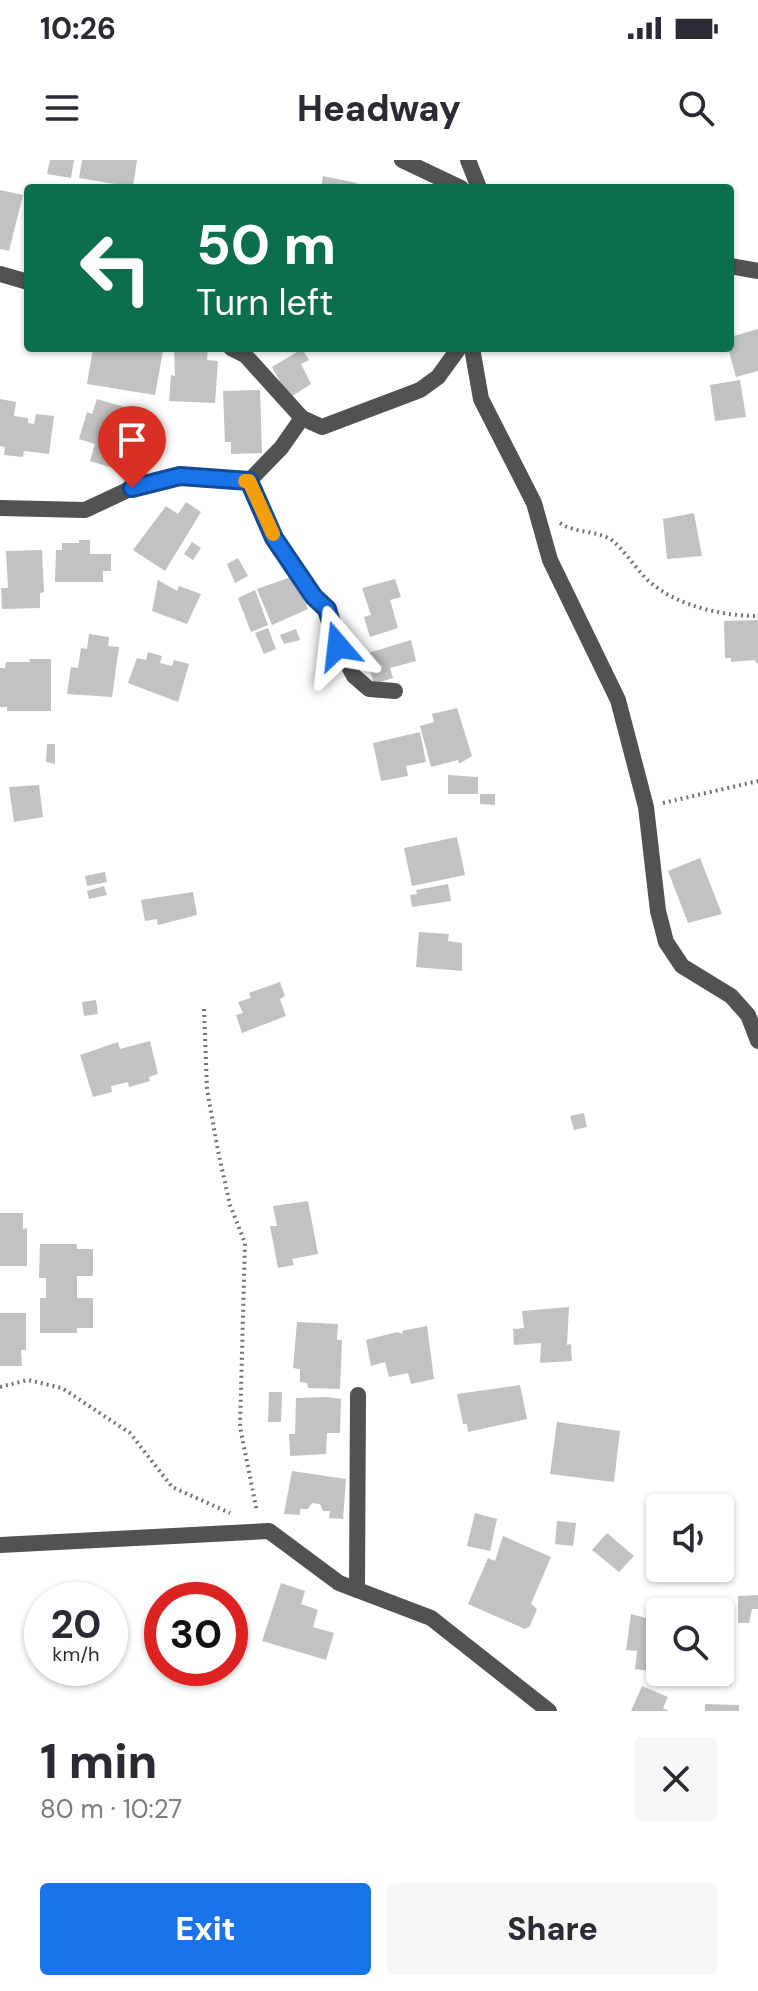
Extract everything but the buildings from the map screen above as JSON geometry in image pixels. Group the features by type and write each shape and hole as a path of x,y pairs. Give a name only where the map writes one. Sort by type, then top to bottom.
{"street":[{"path":"402,160 453,184"},
{"path":"468,160 477,184"},
{"path":"734,267 758,271"},
{"path":"0,274 24,281"},
{"path":"239,352 302,418 322,427 420,390 438,377 456,352"},
{"path":"473,352 481,399 537,511 550,560 618,700 646,807 658,911 666,942 682,966 731,996 748,1015 758,1041"},
{"path":"249,481 281,448 302,418"},
{"path":"0,508 85,510 132,488 180,476 249,481"},
{"path":"249,481 274,538 314,597 327,609 338,646 354,676 369,689 395,691"},
{"path":"357,1590 358,1395"},
{"path":"0,1545 269,1531 339,1583 431,1618 549,1711"}],"path":[{"path":"537,511 579,532 611,539 652,583 687,602 736,616 758,616"},
{"path":"646,807 758,781"},
{"path":"204,1009 207,1089 230,1205 245,1243 240,1427 255,1510 269,1531"},
{"path":"0,1387 28,1380 62,1388 130,1433 172,1487 269,1531"}],"slow traffic":[{"path":"245,481 249,481 273,534"}],"route":[{"path":"132,488 180,476 249,481 274,538 314,597 327,609 338,646"}]}
